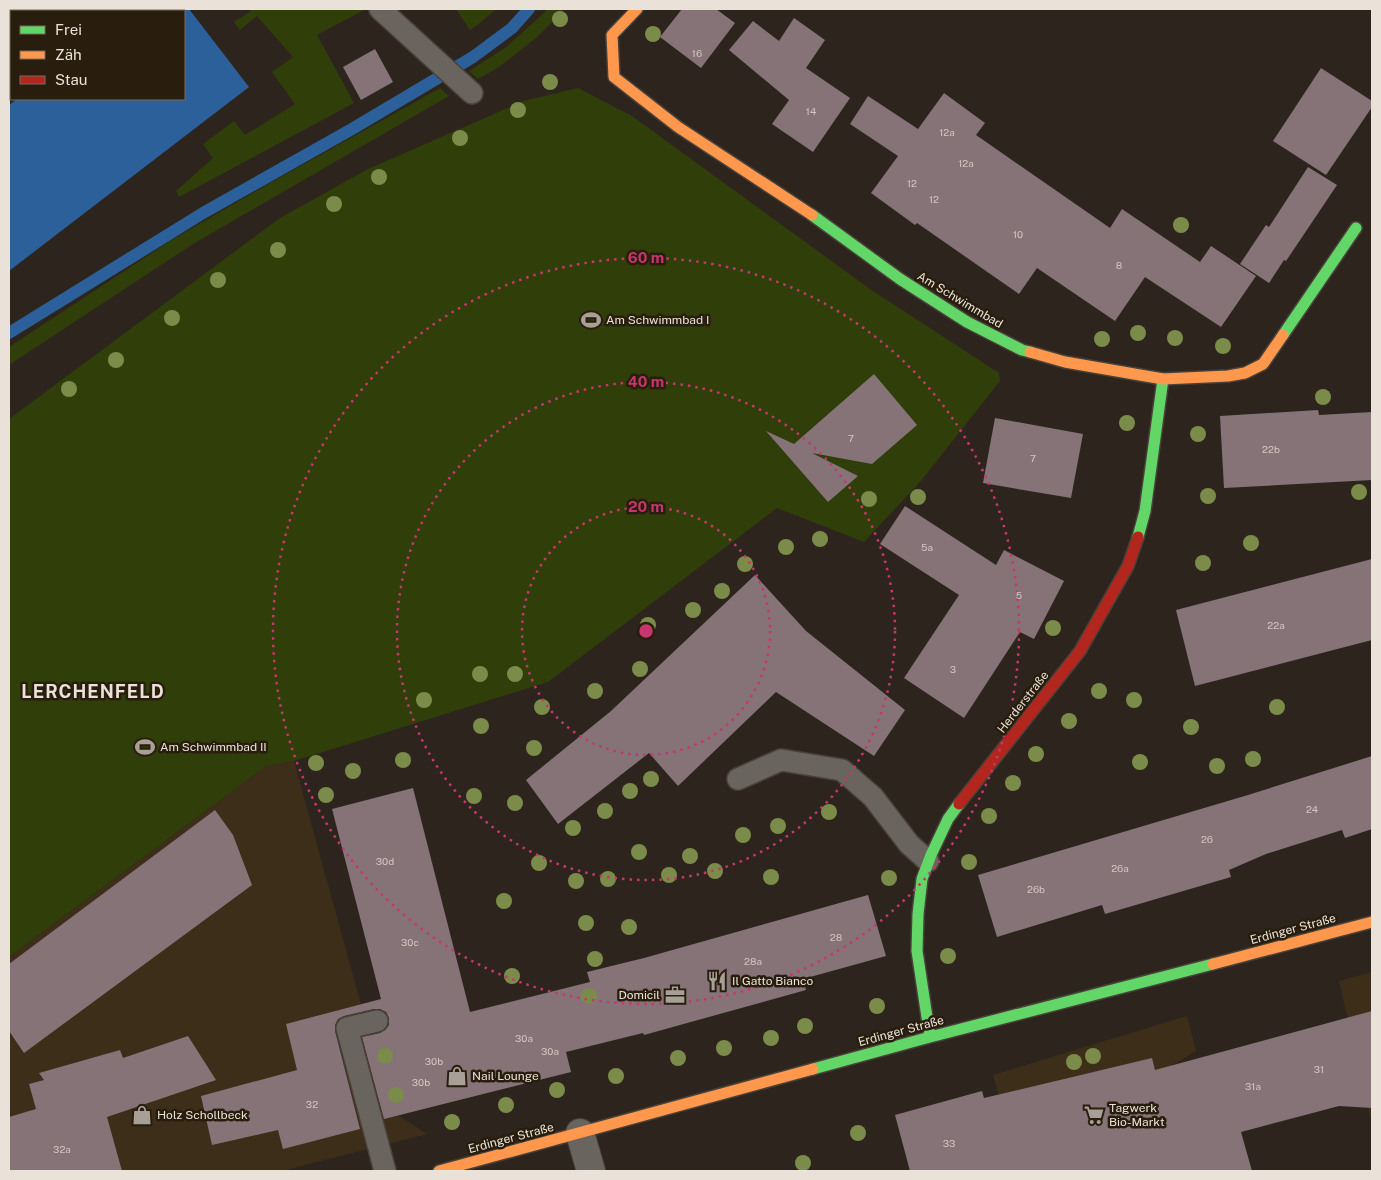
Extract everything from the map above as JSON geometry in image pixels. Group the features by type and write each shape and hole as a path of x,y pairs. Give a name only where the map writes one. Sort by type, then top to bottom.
{"street":[{"name":"Am Schwimmbad","path":"637,9 612,35 614,76 678,127 807,212 900,279 993,336 1022,350 1065,362 1163,379 1228,376 1245,373 1263,364 1356,228"},
{"name":"Herderstraße","path":"930,1037 917,951 918,914 922,879 928,861 948,819 1080,651 1128,566 1142,530 1146,511 1163,379"},
{"name":"Erdinger Straße","path":"439,1171 930,1037 1190,971 1372,922"},
{"path":"580,1133 590,1171"}],"lane":[{"path":"380,9 469,90"},
{"path":"738,779 781,760 842,770 872,797 909,844 928,861"},
{"path":"377,1021 347,1028 385,1171"}],"shaded area":[{"path":"294,761 390,1110 427,1134 282,1171 9,1171 9,957 266,766"},
{"path":"1372,972 1372,1124 1339,981"},
{"path":"1187,1016 1196,1051 1171,1066 1186,1158 1148,1171 1021,1171 993,1075"}],"green space":[{"path":"250,9 366,9 317,35 354,103 179,197 176,191 213,158 203,144 234,121 245,135 295,104 272,72 293,57 257,16 240,30 234,22 251,11"},
{"path":"456,9 496,9 470,30"},
{"path":"547,9 565,9 536,38 499,67 478,79 469,71 505,48"},
{"path":"440,88 449,96 193,244 9,365 9,347 170,241"},
{"path":"578,88 632,116 870,289 999,373 1000,381 920,482 864,542 777,508 548,682 294,761 266,766 9,957 9,419 280,218 368,169 524,101"}],"water":[{"path":"189,9 249,87 9,271 9,105 16,100 185,100 185,10 133,10"}],"building":[{"path":"682,9 716,9 735,23 701,68 660,37"},
{"path":"794,18 825,40 806,68 850,98 813,152 772,124 789,100 729,50 753,21 779,41"},
{"path":"375,49 393,82 361,100 343,67"},
{"path":"1321,68 1372,101 1372,107 1326,175 1273,141"},
{"path":"944,93 985,123 976,135 1110,228 1122,209 1200,262 1211,246 1256,276 1221,327 1145,277 1115,321 1037,268 1019,294 917,223 915,225 871,193 898,156 850,124 868,96 918,129"},
{"path":"1308,167 1337,185 1269,283 1240,264 1266,225 1269,227"},
{"path":"874,374 917,425 872,464 812,453 858,476 828,502 766,431 794,444"},
{"path":"1318,410 1319,415 1372,412 1372,480 1224,488 1220,416"},
{"path":"995,418 1083,434 1071,498 983,483"},
{"path":"905,506 996,565 1004,550 1064,581 1034,639 1020,632 964,718 904,678 959,595 880,544"},
{"path":"1372,559 1372,640 1195,686 1176,610"},
{"path":"755,575 806,631 905,710 874,756 776,692 678,786 649,753 558,824 526,780 611,711"},
{"path":"1372,756 1372,829 1345,838 1342,830 1266,854 1229,870 1231,877 1105,914 1102,905 997,937 978,875"},
{"path":"413,788 470,1012 590,982 587,972 644,958 868,895 886,956 803,979 806,990 644,1035 643,1033 566,1052 571,1072 384,1119 362,1037 385,1030 389,1025 389,1018 386,1012 380,1009 344,1016 338,1019 335,1031 360,1129 283,1149 278,1130 212,1145 201,1096 297,1070 286,1024 381,999 332,809"},
{"path":"215,810 233,835 252,885 24,1053 9,1031 9,964"},
{"path":"1372,1011 1372,1108 1339,1106 1241,1132 1252,1171 910,1171 895,1115 982,1091 984,1098 1152,1058 1155,1070"},
{"path":"188,1036 216,1080 107,1117 122,1171 9,1171 9,1117 36,1109 29,1084 44,1080 39,1073 120,1050 123,1058"}],"waterway":[{"path":"9,333 203,213 352,129 473,57 512,28 529,9"}],"traffic: fast":[{"path":"812,215 900,279 967,322 1022,350 1030,352"},
{"path":"1283,335 1356,228"},
{"path":"1138,537 1145,511 1163,379"},
{"path":"930,1037 917,951 918,914 922,879 948,819 959,804"},
{"path":"813,1069 1213,964"}],"traffic: slow":[{"path":"637,9 612,35 614,77 678,127 812,215"},
{"path":"1030,352 1065,362 1163,379 1228,376 1245,373 1263,364 1283,335"},
{"path":"1213,964 1372,922"},
{"path":"439,1171 813,1069"}],"traffic: jam":[{"path":"959,804 1080,651 1128,566 1138,537"}],"place":[{"name":"Am Schwimmbad I","path":"591,320"},
{"name":"Am Schwimmbad II","path":"145,747"},
{"name":"Il Gatto Bianco","path":"717,981"},
{"name":"Domicil","path":"675,995"},
{"name":"Nail Lounge","path":"457,1076"},
{"name":"Holz Schollbeck","path":"142,1115"},
{"name":"Tagwerk Bio-Markt","path":"1094,1115"}],"district":[{"name":"LERCHENFELD","path":"93,691"}]}
